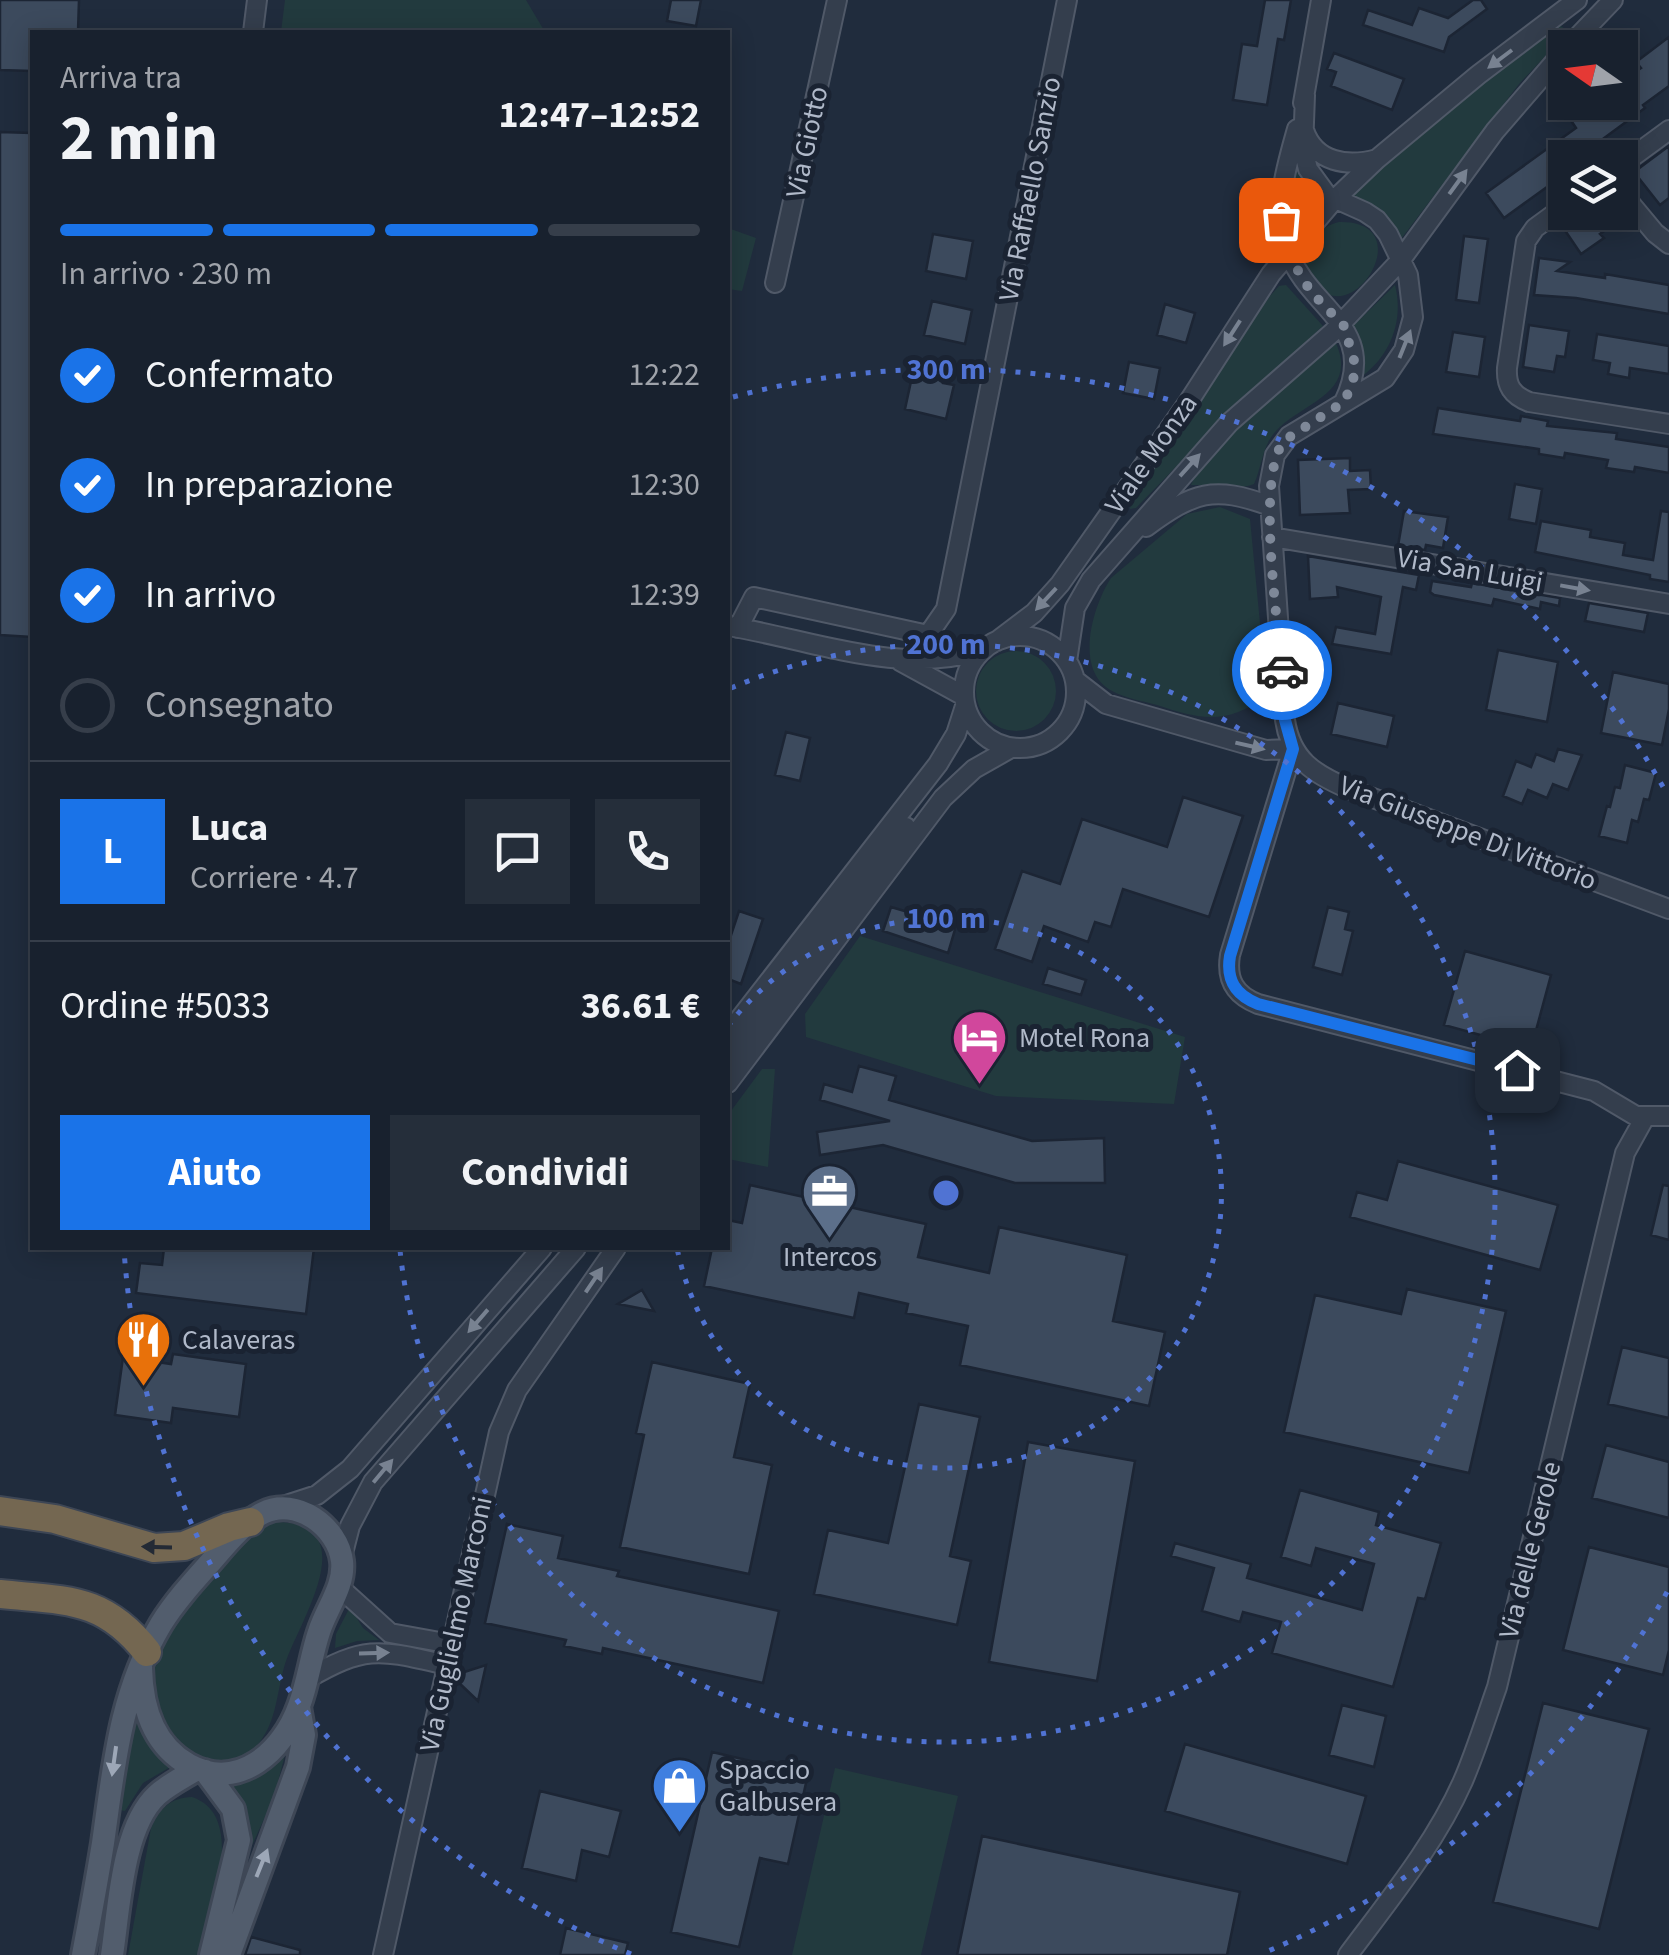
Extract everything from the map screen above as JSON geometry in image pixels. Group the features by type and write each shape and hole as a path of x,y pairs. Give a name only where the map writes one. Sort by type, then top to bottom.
{"highway":[{"path":"0,1511 55,1519 154,1548 184,1546 258,1516"},
{"path":"0,1594 73,1603 106,1612 124,1624 144,1660"}],"main road":[{"path":"83,1955 117,1737 144,1660 163,1621 258,1516 292,1511 320,1522 335,1539 342,1558 338,1586 320,1627 299,1707 283,1738 255,1766 232,1774 201,1770 172,1754 156,1733 145,1701 144,1660"},
{"path":"229,1955 298,1767 304,1735 299,1707"},
{"path":"112,1955 128,1858 140,1820 156,1795 201,1770"},
{"path":"201,1770 233,1809 240,1840 211,1955"}],"street":[{"path":"254,30 257,0"},
{"name":"Via Giotto","path":"774,283 837,0"},
{"name":"Via Raffaello Sanzio","path":"733,627 754,597 928,635 946,609 1066,0"},
{"path":"1321,0 1305,95 1282,188 1282,227 1288,254 1311,292 1342,322 1350,336 1355,364 1353,382 1344,402"},
{"name":"Viale Monza","path":"990,645 1034,613 1060,584 1189,401 1271,274 1334,200 1377,159 1577,0"},
{"name":"Viale Monza","path":"1584,30 1613,0"},
{"name":"Viale Monza","path":"1067,661 1078,599 1121,545 1230,423 1342,322 1400,260 1496,131 1548,69"},
{"path":"1305,95 1302,149 1308,169 1323,192 1377,220 1388,234 1408,275 1413,306 1408,339 1398,361 1384,378 1281,444 1270,475 1285,720 1293,749 1230,960 1230,976 1241,996 1258,1004 1594,1091 1624,1110 1646,1117 1669,1116"},
{"path":"1304,130 1311,145 1332,160 1351,164 1377,159"},
{"path":"1638,153 1669,130"},
{"path":"1638,213 1669,244"},
{"path":"1548,218 1526,241 1507,368 1508,386 1516,396 1534,403 1669,424"},
{"path":"1121,545 1172,508 1202,494 1228,492 1270,506"},
{"name":"Via San Luigi","path":"1272,537 1669,604"},
{"path":"733,627 900,661 944,659 1014,636 1034,638 1053,646 1067,661 1075,680 1076,698 1068,722"},
{"path":"730,1031 942,758 956,734 968,670 990,645"},
{"path":"900,661 964,701 978,730 1006,747"},
{"path":"1075,680 1106,704 1266,750 1293,749"},
{"path":"730,1052 934,791 955,770 1006,747 1044,743 1088,709 1106,704"},
{"path":"730,1080 943,798 974,769 1006,747"},
{"name":"Via Giuseppe Di Vittorio","path":"1293,749 1313,772 1348,790 1661,906"},
{"name":"Via delle Gerole","path":"1348,1955 1436,1830 1462,1783 1478,1742 1497,1687 1625,1153 1646,1117"},
{"path":"258,1516 316,1496 350,1469 540,1250"},
{"path":"342,1558 355,1513 380,1473 574,1250"},
{"name":"Via Guglielmo Marconi","path":"383,1955 502,1422 517,1390 615,1250"},
{"path":"338,1586 390,1633 451,1644"},
{"path":"306,1680 365,1652 384,1651 447,1665"}],"green space":[{"path":"285,0 526,0 544,30 281,30"},
{"path":"1548,31 1548,53 1519,84 1401,239 1377,209 1349,197 1373,172"},
{"path":"1297,172 1318,201 1295,226 1290,224"},
{"path":"1339,222 1363,226 1375,237 1378,252 1363,283 1349,293 1334,296 1311,278 1306,259 1307,249 1318,233"},
{"path":"730,229 756,238 742,291 730,289"},
{"path":"1286,285 1323,326 1237,404 1136,508 1130,509 1131,501 1270,296 1279,286"},
{"path":"1395,285 1398,311 1393,336 1380,358 1361,377 1350,329"},
{"path":"1335,341 1341,359 1334,385 1275,432 1254,484 1191,485 1235,430"},
{"path":"1220,507 1250,519 1267,696 1239,712 1214,717 1187,714 1112,691 1100,682 1090,654 1093,620 1111,578 1187,514"},
{"path":"1016,651 1031,654 1044,663 1053,676 1053,706 1044,719 1031,728 1016,731 1001,728 988,719 979,706 976,691 979,676 988,663 1001,654"},
{"path":"860,936 1185,1037 1174,1104 996,1096 806,1037 805,1014"},
{"path":"762,1069 775,1069 768,1167 730,1159 730,1112"},
{"path":"273,1522 301,1526 317,1538 322,1555 320,1576 285,1664 265,1734 240,1758 221,1762 202,1758 170,1729 159,1709 155,1665 171,1628 199,1590 261,1528"},
{"path":"350,1607 363,1628 379,1640 335,1648 336,1634"},
{"path":"134,1718 146,1738 172,1766 143,1783 125,1811 115,1809"},
{"path":"287,1747 274,1797 249,1852 247,1812 230,1785 256,1777"},
{"path":"835,1768 958,1796 921,1955 792,1955"},
{"path":"192,1797 209,1808 219,1824 222,1845 216,1892 199,1955 128,1955 151,1828 167,1805"}],"building":[{"path":"0,0 79,0 78,30 30,30 30,71 0,70"},
{"path":"671,0 701,0 696,26 667,21"},
{"path":"1265,0 1291,0 1284,40 1278,39 1267,105 1233,100 1242,44 1257,46"},
{"path":"1473,0 1481,0 1487,9 1449,37 1444,52 1363,25 1368,10 1412,25 1419,8 1448,18"},
{"path":"1669,37 1669,86 1638,113 1641,68 1638,60"},
{"path":"1334,53 1404,79 1392,110 1331,86 1336,72 1327,69"},
{"path":"1571,120 1629,120 1601,140 1559,140 1576,128"},
{"path":"0,132 30,133 30,637 0,635"},
{"path":"1669,146 1669,198 1660,205 1638,177 1638,169"},
{"path":"1548,148 1548,186 1504,218 1486,193"},
{"path":"1565,230 1606,230 1600,234 1604,238 1581,254"},
{"path":"933,234 973,241 966,279 926,271"},
{"path":"1464,236 1488,239 1479,303 1456,300"},
{"path":"1539,258 1570,262 1557,271 1669,285 1669,314 1534,295"},
{"path":"932,301 972,310 965,344 924,335"},
{"path":"1165,304 1195,313 1186,343 1157,335"},
{"path":"1529,325 1569,331 1565,357 1557,356 1554,372 1523,367"},
{"path":"1453,332 1485,337 1479,377 1446,372"},
{"path":"1597,334 1669,346 1669,374 1630,368 1629,378 1608,374 1610,363 1593,360"},
{"path":"1129,362 1160,368 1154,399 1123,393"},
{"path":"928,370 945,373 943,383 954,385 946,419 905,409 913,372 926,375"},
{"path":"1438,408 1520,421 1521,416 1548,421 1547,426 1617,433 1616,439 1669,447 1669,473 1635,467 1634,472 1606,468 1608,460 1565,453 1564,458 1539,454 1539,449 1433,434"},
{"path":"1350,458 1350,471 1370,470 1371,489 1348,490 1350,513 1300,515 1298,460"},
{"path":"1515,484 1542,489 1536,524 1509,519"},
{"path":"1404,511 1448,517 1443,548 1398,546"},
{"path":"1661,511 1669,512 1669,582 1535,552 1541,521 1591,530 1590,537 1625,543 1623,555 1653,560"},
{"path":"1308,556 1419,575 1416,590 1403,587 1391,654 1332,644 1336,627 1375,634 1381,597 1337,587 1338,597 1310,599"},
{"path":"1432,581 1471,587 1472,583 1560,598 1559,606 1541,602 1540,609 1494,599 1492,606 1434,595 1430,592"},
{"path":"1589,603 1648,613 1644,632 1585,621"},
{"path":"1498,650 1558,662 1547,722 1486,710"},
{"path":"1613,672 1669,684 1662,745 1601,733"},
{"path":"1338,703 1394,716 1387,747 1331,734"},
{"path":"786,732 810,738 800,781 775,775"},
{"path":"1558,749 1582,755 1568,790 1553,784 1547,798 1528,790 1522,804 1503,796 1516,761 1531,767 1536,754 1554,761"},
{"path":"1625,765 1656,773 1638,822 1632,820 1627,843 1599,836 1615,787 1620,788"},
{"path":"1183,797 1243,816 1209,917 1123,889 1111,927 1095,922 1088,942 1044,926 1032,962 995,949 1022,871 1060,884 1082,819 1167,847"},
{"path":"891,907 956,926 948,953 883,931"},
{"path":"1328,907 1349,912 1345,929 1353,931 1342,975 1313,967"},
{"path":"739,911 763,919 741,984 730,980 730,938"},
{"path":"1465,951 1551,975 1531,1049 1444,1025"},
{"path":"1048,968 1086,980 1081,995 1043,984"},
{"path":"859,1066 896,1076 889,1100 1032,1141 1104,1138 1105,1183 1015,1183 883,1145 820,1155 817,1132 890,1121 820,1100 824,1084 852,1092"},
{"path":"1398,1161 1558,1205 1540,1270 1350,1217 1357,1192 1387,1200"},
{"path":"750,1185 926,1224 918,1257 989,1273 999,1227 1127,1255 1113,1321 1165,1332 1149,1406 960,1365 968,1326 906,1313 908,1304 859,1293 854,1318 704,1286 712,1250 730,1250 730,1220 742,1223"},
{"path":"1663,1185 1669,1186 1669,1240 1651,1235"},
{"path":"164,1250 314,1250 306,1314 136,1293 140,1263 162,1265"},
{"path":"1407,1289 1506,1311 1469,1473 1284,1432 1315,1295 1401,1314"},
{"path":"642,1290 654,1311 618,1304"},
{"path":"1622,1347 1669,1358 1669,1418 1608,1404"},
{"path":"173,1354 246,1364 239,1417 173,1408 171,1423 115,1415 123,1357 171,1364"},
{"path":"652,1362 750,1384 734,1457 772,1465 749,1574 620,1547 644,1435 636,1433"},
{"path":"919,1404 980,1417 950,1556 971,1561 957,1625 814,1594 828,1530 888,1543"},
{"path":"1028,1442 1135,1461 1097,1681 989,1662"},
{"path":"1606,1445 1669,1462 1669,1518 1592,1498"},
{"path":"1300,1490 1379,1512 1376,1525 1441,1543 1425,1599 1418,1598 1393,1687 1272,1653 1281,1622 1243,1612 1240,1622 1202,1611 1214,1568 1171,1556 1175,1543 1251,1564 1247,1578 1362,1610 1374,1564 1316,1548 1311,1566 1281,1557"},
{"path":"507,1524 563,1536 558,1558 619,1571 617,1576 779,1611 763,1683 603,1648 602,1654 564,1646 566,1640 485,1623"},
{"path":"1589,1547 1669,1567 1669,1650 1663,1675 1563,1650"},
{"path":"486,1665 478,1701 457,1681 458,1674"},
{"path":"1543,1703 1649,1729 1599,1929 1493,1902"},
{"path":"1342,1705 1386,1716 1374,1767 1329,1755"},
{"path":"1185,1744 1366,1796 1347,1864 1165,1811"},
{"path":"712,1752 808,1774 788,1864 760,1858 739,1947 671,1932"},
{"path":"540,1791 621,1811 609,1857 582,1850 576,1881 522,1868"},
{"path":"982,1836 1240,1892 1227,1955 957,1955"},
{"path":"566,1928 628,1943 625,1955 560,1955"},
{"path":"251,1937 300,1950 300,1955 245,1955"}],"way so far":[{"path":"1281,220 1288,254 1311,292 1344,326 1355,364 1353,382 1344,402 1285,440 1272,468 1272,537 1282,670"}],"place":[{"name":"Motel Rona","path":"980,1087"},
{"name":"Intercos","path":"830,1240"},
{"name":"Calaveras","path":"143,1389"},
{"name":"Spaccio Galbusera","path":"680,1835"}],"route":[{"path":"1282,670 1285,720 1293,749 1230,956 1233,987 1258,1004 1517,1070"}]}
